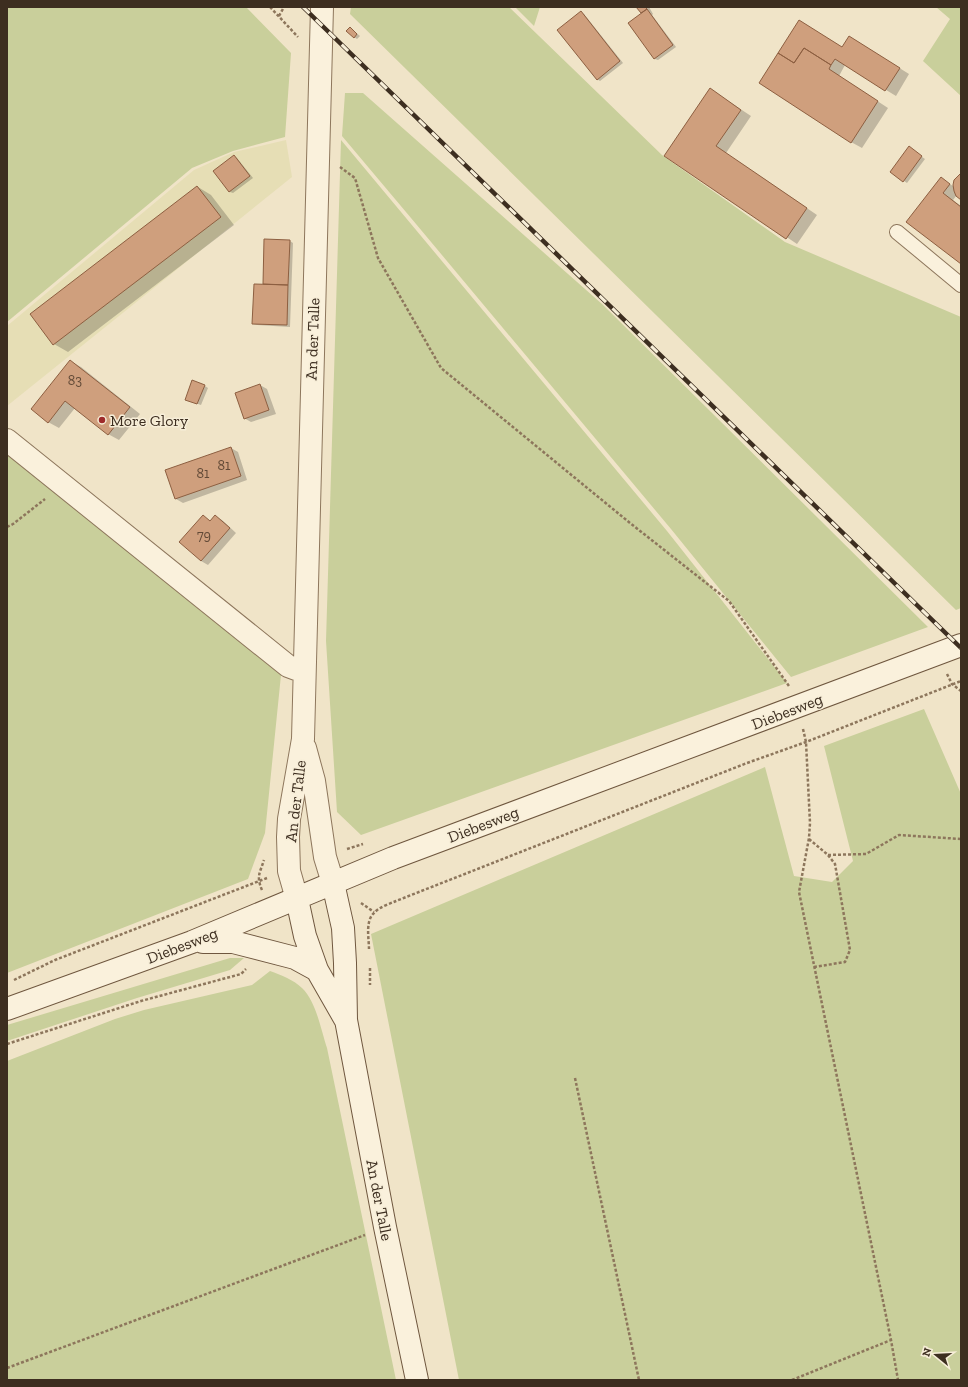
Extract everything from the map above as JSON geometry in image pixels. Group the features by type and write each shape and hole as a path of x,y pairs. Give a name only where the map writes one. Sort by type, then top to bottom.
{"street":[{"name":"An der Talle","path":"322,7 303,739 289,819 288,837 289,871 305,936 317,970 346,1020"},
{"path":"7,440 288,666 304,672"},
{"name":"Diebesweg","path":"7,1009 192,942 393,858 797,708 961,645"},
{"name":"An der Talle","path":"303,739 314,782 325,857 333,884 342,928 345,963 346,1020 385,1227 417,1380"},
{"path":"192,942 233,942 295,958 317,970"}],"lane":[{"path":"897,232 961,285"}],"path":[{"path":"270,7 301,40"},
{"path":"279,16 284,7"},
{"path":"318,149 355,178 378,258 441,368 630,523 729,601 787,683 797,708"},
{"path":"7,527 14,524 63,485"},
{"path":"369,953 368,931 370,919 374,912 396,901 747,763 806,742 961,681"},
{"path":"952,684 961,691"},
{"path":"806,742 810,823 809,838 799,892 898,1380"},
{"path":"828,855 866,854 899,835 961,839"},
{"path":"809,838 828,855 835,864 850,950 845,962 814,968"},
{"path":"7,1044 141,1001 241,974 250,966 263,950"},
{"path":"370,967 370,981"},
{"path":"575,1078 638,1380"},
{"path":"7,1368 385,1227"},
{"path":"792,1380 891,1340"}],"shaded area":[{"path":"286,140 292,177 7,406 7,326 194,170 234,152"}],"green space":[{"path":"7,7 246,7 291,53 285,137 233,151 192,168 7,322"},
{"path":"351,7 509,7 662,155 785,242 961,317 961,608 956,610 350,14"},
{"path":"515,7 540,7 534,26"},
{"path":"936,7 961,7 961,96 923,61 950,19"},
{"path":"345,93 363,93 602,304 928,627 791,677 671,529 342,136"},
{"path":"341,140 667,531 787,683 361,835 337,812 326,641"},
{"path":"7,454 281,675 265,833 248,879 7,973"},
{"path":"924,709 961,794 961,1380 459,1380 371,934 765,767 794,876 832,882 853,861 824,746"},
{"path":"230,958 244,958 230,970 137,998 7,1041 7,1025"},
{"path":"270,971 291,980 302,988 311,1000 320,1025 327,1048 396,1380 7,1380 7,1061 115,1019 144,1010 252,985"}],"building":[{"path":"636,7 645,7 647,9 641,13"},
{"path":"647,9 673,45 654,59 628,23"},
{"path":"581,11 620,61 597,80 557,30"},
{"path":"799,20 842,47 849,36 900,68 885,91 835,59 831,65 804,48 794,63 778,53"},
{"path":"350,27 357,34 354,38 346,31"},
{"path":"804,48 831,65 829,69 878,101 851,143 759,83 778,53 794,63"},
{"path":"710,88 741,110 716,146 807,208 786,239 664,156"},
{"path":"909,146 922,156 903,182 890,172"},
{"path":"234,155 250,176 229,192 213,171"},
{"path":"961,173 961,200 956,196 953,185 954,180"},
{"path":"941,177 950,184 943,193 961,207 961,264 906,222"},
{"path":"197,186 221,217 53,345 30,314"},
{"path":"264,239 290,240 288,285 263,284"},
{"path":"254,284 288,285 287,325 252,324"},
{"path":"70,360 130,407 108,435 65,401 48,423 31,409"},
{"path":"192,380 205,385 197,404 185,400"},
{"path":"260,384 269,410 244,419 235,393"},
{"path":"231,447 241,476 175,499 165,470"},
{"path":"203,515 210,521 215,515 230,528 201,561 179,542"}],"railway":[{"path":"303,7 961,648"}],"place":[{"name":"More Glory","path":"102,420"}]}
